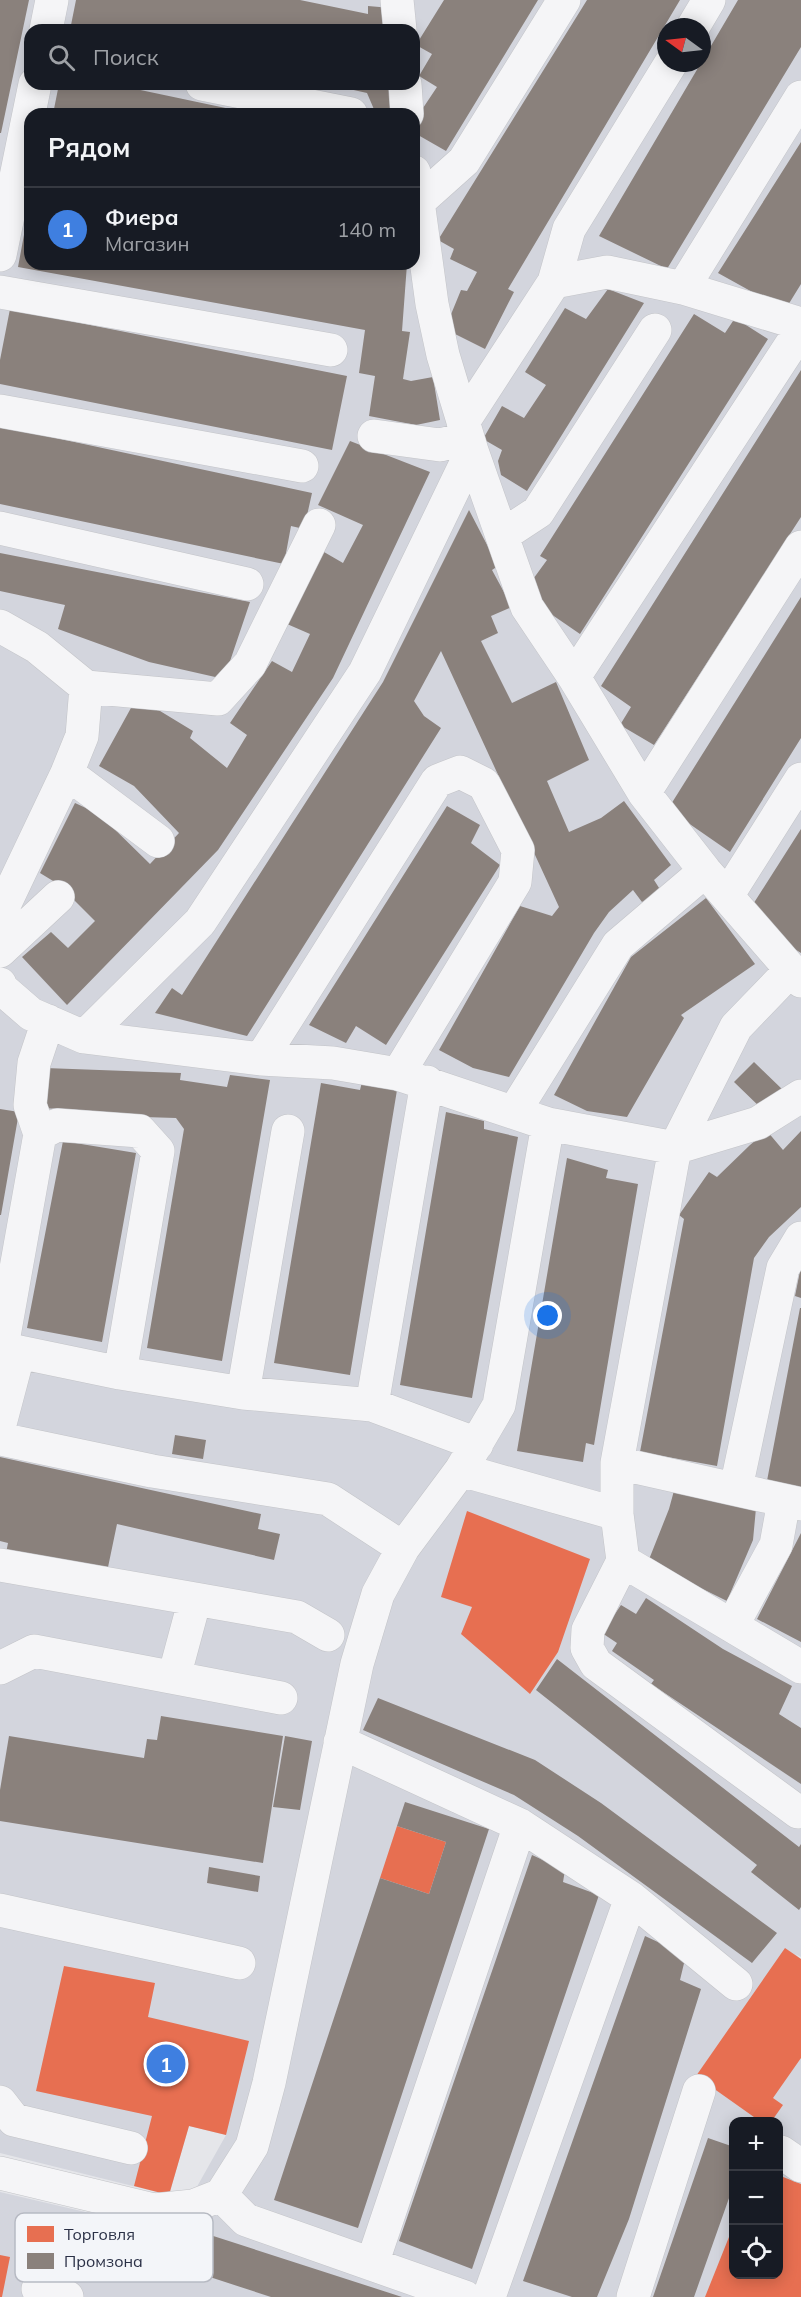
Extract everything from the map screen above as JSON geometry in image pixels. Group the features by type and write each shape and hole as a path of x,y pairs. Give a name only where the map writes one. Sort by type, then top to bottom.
{"lane":[{"path":"47,24 52,0"},
{"path":"397,0 399,24"},
{"path":"420,186 464,161 564,0"},
{"path":"699,18 710,0"},
{"path":"84,1037 200,922 359,682 468,437 554,282 568,229 665,72"},
{"path":"30,108 34,90"},
{"path":"232,90 321,108"},
{"path":"406,90 407,108"},
{"path":"682,288 801,97"},
{"path":"0,255 24,133"},
{"path":"420,216 434,314 443,355 468,437 527,607 574,677 644,792 705,871 796,976 735,1027 675,1148 617,1463 617,1514 623,1561 588,1630 586,1648 596,1664 798,1812"},
{"path":"554,282 607,272 682,288 796,334 574,677"},
{"path":"0,292 331,350"},
{"path":"502,535 538,512 655,330"},
{"path":"0,411 302,466"},
{"path":"374,436 440,445 468,437"},
{"path":"0,626 37,647 86,687 218,699 250,664 319,525"},
{"path":"0,528 247,584"},
{"path":"644,792 801,547"},
{"path":"0,914 67,773 82,736 86,687"},
{"path":"261,1059 437,781 460,772 484,784 518,850 515,882 413,1078 372,1405"},
{"path":"67,773 158,841"},
{"path":"727,896 801,779"},
{"path":"514,1113 618,945 705,871"},
{"path":"0,951 58,897"},
{"path":"0,984 1,988 31,1014 84,1037 261,1059 333,1063 413,1078 548,1124 675,1148 758,1123 801,1096"},
{"path":"0,1424 7,1348 40,1134 30,1106 34,1063 48,1021"},
{"path":"0,2173 154,2210 193,2206 221,2195 252,2145 269,2082 357,1664 378,1594 403,1548 469,1457 499,1406 548,1124"},
{"path":"40,1134 57,1125 140,1131 158,1151 120,1373"},
{"path":"243,1393 288,1131"},
{"path":"736,1488 783,1268 801,1238"},
{"path":"7,1348 120,1373 243,1393 372,1405 469,1457 617,1514"},
{"path":"0,1439 152,1471 327,1499 403,1548"},
{"path":"617,1463 793,1502 776,1545 732,1626"},
{"path":"623,1561 801,1667"},
{"path":"0,1565 297,1617 328,1635"},
{"path":"174,1677 195,1599"},
{"path":"0,1668 34,1651 281,1698"},
{"path":"340,1742 520,1825 631,1898 736,1984"},
{"path":"372,2264 520,1825"},
{"path":"489,2297 631,1898"},
{"path":"0,1910 239,1963"},
{"path":"633,2297 699,2091"},
{"path":"0,2102 14,2120 131,2148"},
{"path":"221,2195 246,2220 465,2297"}],"shaded area":[{"path":"0,0 801,0 801,1957 795,1954 801,1959 801,2297 0,2297 0,2192 90,2213 15,2213 15,2282 213,2282 213,2213 182,2213 226,2135 189,2126 169,2195 0,2153"}],"building: Торговля":[{"path":"467,1511 590,1559 558,1652 530,1694 461,1634 472,1607 441,1597"},
{"path":"397,1826 446,1842 429,1894 380,1878"},
{"path":"785,1948 801,1959 801,2058 773,2098 783,2105 775,2117 754,2117 696,2076"},
{"path":"64,1966 155,1983 148,2017 249,2041 226,2135 189,2126 169,2195 134,2186 152,2116 36,2091"},
{"path":"783,2177 801,2184 801,2297 705,2297 729,2237 729,2279 783,2279"},
{"path":"0,2255 10,2257 2,2297 0,2297"}],"building: Промзона":[{"path":"0,0 29,0 1,133 0,133"},
{"path":"76,0 300,0 368,14 368,6 391,8 392,24 71,24"},
{"path":"444,0 538,0 446,151 420,136 423,108 437,87 420,77 432,54 420,47 420,39"},
{"path":"587,0 680,0 669,18 657,18 657,39 508,289 514,292 485,349 445,329 461,290 467,291 477,272 450,259 454,249 438,240"},
{"path":"738,0 801,0 801,47 667,269 599,236 696,72 711,72 711,46"},
{"path":"58,90 140,90 226,108 54,108"},
{"path":"354,90 394,90 396,108 373,108 367,93"},
{"path":"801,142 801,284 785,310 718,273"},
{"path":"24,235 24,268 18,267"},
{"path":"35,270 407,270 402,331 410,332 403,379 411,381 433,377 440,420 416,425 369,416 375,376 359,373 365,330"},
{"path":"608,289 644,303 527,491 501,475 498,461 502,450 483,439 502,406 524,418 546,385 525,372 565,308 586,319"},
{"path":"10,309 347,376 332,450 0,384 0,360"},
{"path":"694,314 725,333 735,318 768,339 580,634 548,612 528,586 547,560 540,556"},
{"path":"801,370 801,517 654,745 620,725 631,707 601,686"},
{"path":"0,426 312,493 304,529 291,526 284,564 0,504"},
{"path":"350,441 430,472 333,678 218,850 67,1005 22,957 51,932 68,948 95,921 58,884 40,873 75,803 99,814 150,864 179,833 134,786 99,766 137,697 193,731 190,738 227,768 247,735 230,723 272,661 292,672 310,634 287,624 324,552 343,563 363,525 318,505"},
{"path":"469,510 498,566 492,570 512,607 491,616 498,633 481,641 512,703 556,682 589,760 547,781 569,832 601,818 624,801 671,865 654,880 661,891 642,902 633,890 609,912 594,933 509,1077 473,1068 439,1050 520,906 552,916 559,907 441,651 414,701 424,716 441,728 247,1036 155,1013 172,988 182,995 383,682"},
{"path":"0,553 250,602 224,679 149,662 58,629 65,605 0,591"},
{"path":"801,597 801,738 730,852 668,809"},
{"path":"447,806 480,825 471,843 500,865 386,1045 356,1026 346,1043 309,1025"},
{"path":"801,829 801,953 777,938 750,909"},
{"path":"706,898 755,964 681,1015 684,1018 627,1117 587,1111 554,1095 631,957"},
{"path":"754,1062 784,1091 764,1111 734,1082"},
{"path":"45,1068 181,1073 180,1080 227,1087 230,1075 270,1080 222,1361 147,1348 184,1129 176,1118 79,1115 79,1110 41,1108"},
{"path":"362,1082 397,1090 350,1375 274,1363 321,1083 360,1090"},
{"path":"0,1109 19,1112 1,1215 0,1215"},
{"path":"446,1112 484,1121 484,1129 518,1137 472,1398 400,1385"},
{"path":"767,1131 783,1150 801,1131 801,1207 769,1237 754,1258 717,1466 640,1452 684,1219 679,1215 709,1172 717,1177"},
{"path":"63,1141 136,1153 102,1342 27,1328"},
{"path":"567,1158 608,1170 606,1178 638,1184 594,1445 586,1443 583,1462 517,1451"},
{"path":"801,1271 801,1298 795,1296"},
{"path":"801,1308 801,1493 766,1486"},
{"path":"175,1435 206,1440 203,1459 172,1454"},
{"path":"0,1457 261,1514 258,1529 280,1534 274,1560 117,1524 107,1572 6,1553 8,1543 0,1541"},
{"path":"675,1487 756,1508 753,1540 727,1601 648,1562 669,1509"},
{"path":"801,1533 801,1642 757,1619"},
{"path":"646,1598 723,1649 792,1686 779,1714 801,1728 801,1784 651,1684 654,1680 612,1651 617,1643 602,1633 621,1605 636,1614"},
{"path":"557,1659 799,1847 801,1844 801,1907 799,1910 751,1872 757,1865 536,1690"},
{"path":"378,1698 535,1760 601,1803 777,1933 752,1963 578,1836 514,1795 363,1730"},
{"path":"161,1716 283,1736 263,1863 0,1821 0,1790 9,1736 144,1758 147,1739 157,1740"},
{"path":"285,1736 312,1741 300,1810 273,1807"},
{"path":"405,1802 489,1829 358,2228 274,2200 380,1878 429,1894 446,1842 397,1826"},
{"path":"532,1855 565,1870 563,1882 599,1895 472,2269 399,2241"},
{"path":"209,1867 260,1876 258,1892 207,1883"},
{"path":"645,1936 686,1955 680,1980 701,1989 629,2219 597,2297 572,2297 523,2281"},
{"path":"708,2138 729,2145 729,2198 694,2297 653,2297"},
{"path":"213,2236 402,2297 271,2297 213,2278"}],"place":[{"name":"Фиера","path":"166,2064"}]}
